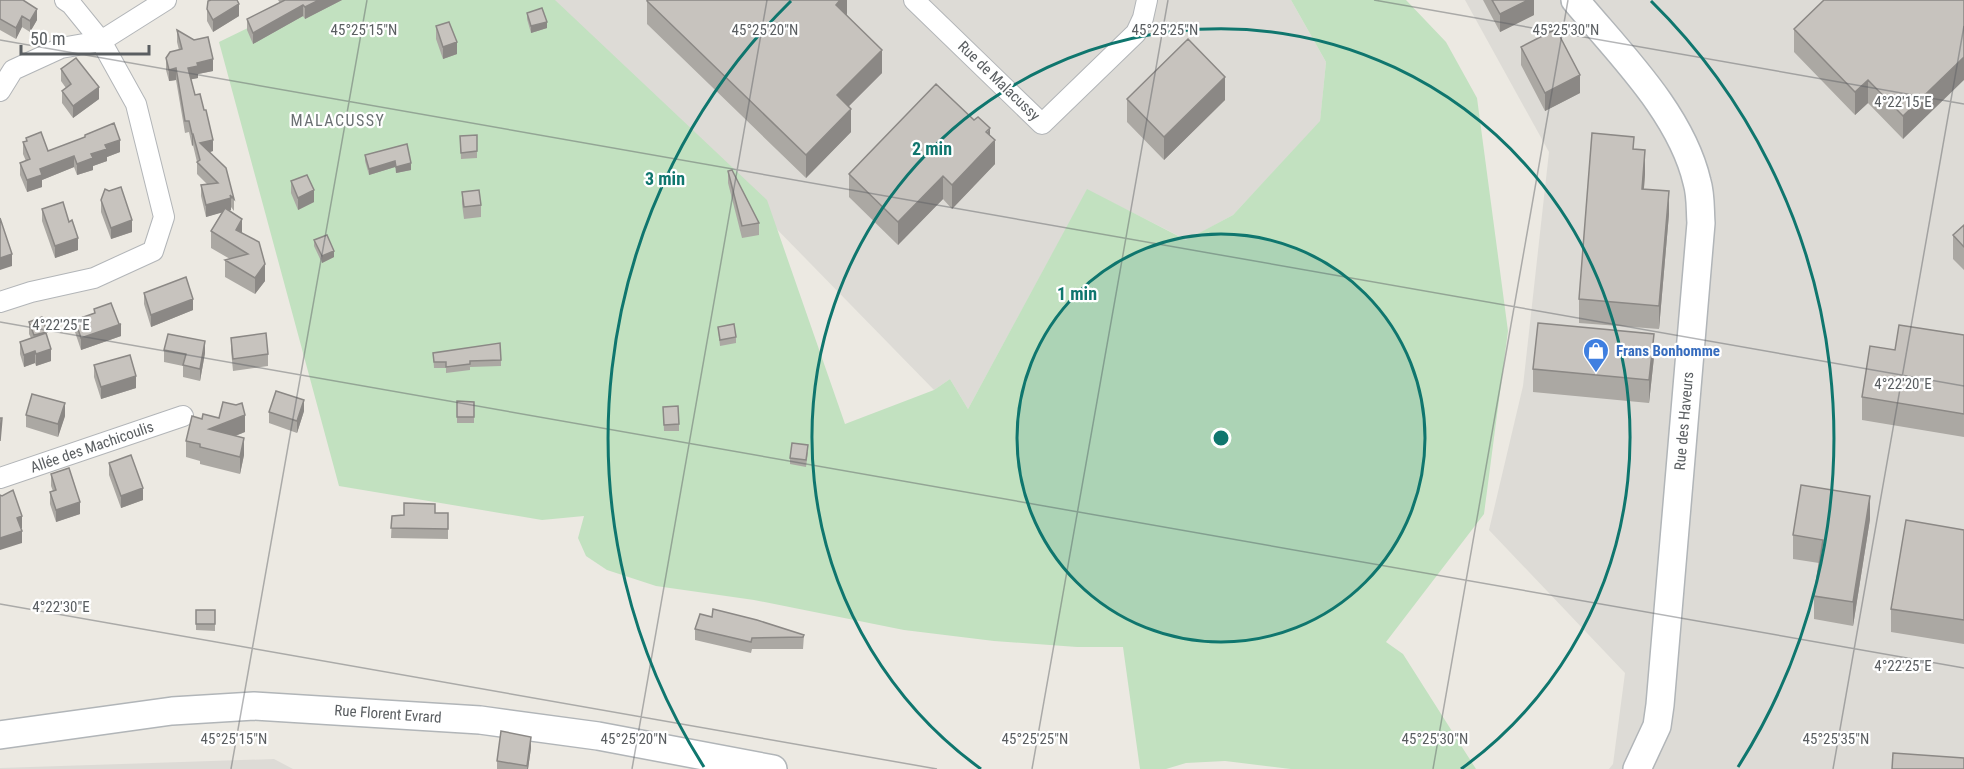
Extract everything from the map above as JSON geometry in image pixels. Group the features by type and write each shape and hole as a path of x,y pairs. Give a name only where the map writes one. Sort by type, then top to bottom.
{"street":[{"path":"0,302 31,292 94,278 153,251 164,217 136,104 101,41 71,4 65,0"},
{"path":"0,91 13,70 61,48 101,41 166,0"},
{"name":"Rue de Malacussy","path":"914,0 1042,124 1136,33 1143,18 1147,0"},
{"name":"Rue des Haveurs","path":"1575,0 1670,118 1686,150 1698,183 1699,193 1701,223 1660,705 1657,726 1638,769"},
{"name":"Allée des Machicoulis","path":"0,478 183,416"},
{"name":"Rue Florent Evrard","path":"0,735 172,711 254,706 480,720 598,736 773,769"}],"shaded area":[{"path":"553,0 1291,0 1326,62 1320,122 1233,215 1187,240 1087,190 968,409 950,379 934,390"},
{"path":"1465,0 1964,0 1964,769 1609,769 1613,764 1625,673 1489,530 1523,386 1549,152"},
{"path":"274,759 293,769 0,769 0,768"}],"green space":[{"path":"305,0 555,0 767,200 845,424 934,390 950,379 968,409 1087,189 1186,240 1233,215 1320,121 1326,62 1291,0 1406,0 1446,42 1477,98 1508,331 1484,514 1386,642 1403,654 1476,769 1291,769 1225,761 1186,763 1166,769 1140,769 1123,647 1077,647 994,641 904,630 754,600 656,586 607,570 586,556 578,538 584,516 542,520 339,486 219,42"}],"building":[{"path":"0,0 23,0 37,9 30,21 22,16 16,28 0,19"},
{"path":"237,0 239,4 213,20 207,9 208,1"},
{"path":"285,0 319,0 305,7 303,5 253,33 247,19"},
{"path":"647,0 840,0 836,5 882,50 837,95 851,109 806,155"},
{"path":"1492,0 1528,0 1500,14"},
{"path":"1824,0 1964,0 1964,57 1903,116 1868,80 1855,92 1794,29"},
{"path":"542,8 547,22 531,26 527,13"},
{"path":"449,22 457,42 443,47 436,26"},
{"path":"1556,29 1580,75 1545,93 1521,47"},
{"path":"177,30 194,40 208,37 213,59 188,68 195,95 200,94 204,110 206,110 213,140 200,143 226,168 234,199 230,195 231,198 206,205 201,185 218,183 197,162 200,160 189,121 185,121 176,68 169,70 166,58 170,52 182,49"},
{"path":"1188,39 1225,77 1164,137 1127,99"},
{"path":"76,58 99,87 73,106 62,91 71,84 61,69"},
{"path":"936,84 974,120 978,117 990,128 986,132 995,140 952,185 943,176 898,222 849,174"},
{"path":"114,123 120,140 105,145 107,149 91,154 93,158 77,164 74,156 40,169 42,175 27,180 20,163 30,159 23,142 27,141 26,138 41,132 48,151"},
{"path":"1592,133 1634,137 1633,149 1645,150 1642,189 1669,191 1659,306 1579,299"},
{"path":"477,135 477,151 461,153 460,136"},
{"path":"407,144 411,163 396,167 395,161 369,169 365,155"},
{"path":"732,170 759,223 742,226 728,171"},
{"path":"307,175 314,190 298,198 291,181"},
{"path":"121,187 132,220 111,228 101,200 105,189 109,191"},
{"path":"479,190 481,205 464,207 462,192"},
{"path":"63,202 69,222 72,220 78,238 55,246 42,209"},
{"path":"225,208 242,219 236,230 259,242 265,264 255,278 225,260 248,254 211,231"},
{"path":"0,218 12,254 0,258"},
{"path":"1964,225 1964,247 1953,235"},
{"path":"327,235 334,251 322,256 314,240"},
{"path":"186,277 193,299 151,315 144,293"},
{"path":"111,303 119,324 121,324 81,338 75,320 95,313 94,309"},
{"path":"42,317 47,332 34,335 29,322"},
{"path":"1538,323 1654,334 1649,380 1533,369"},
{"path":"734,324 736,337 720,340 718,327"},
{"path":"1899,325 1964,335 1964,414 1862,397 1870,346 1895,350"},
{"path":"46,333 51,349 24,355 20,342"},
{"path":"266,333 268,354 233,359 231,338"},
{"path":"168,334 205,341 200,369 183,365 186,354 164,350"},
{"path":"500,343 501,360 470,361 470,364 446,367 446,362 434,362 433,353"},
{"path":"130,355 136,376 101,387 94,365"},
{"path":"276,391 304,400 297,421 269,412"},
{"path":"32,394 65,403 58,424 26,415"},
{"path":"457,401 474,402 474,417 457,417"},
{"path":"223,402 236,405 242,403 245,415 209,429 244,438 240,457 186,441 192,416 202,419 203,414 219,418"},
{"path":"678,406 679,424 664,425 663,407"},
{"path":"0,418 2,418 0,441"},
{"path":"792,443 808,445 806,460 790,458"},
{"path":"131,455 143,488 121,496 109,463"},
{"path":"69,468 80,502 56,510 50,492 56,490 51,474"},
{"path":"1801,485 1870,496 1853,602 1814,596 1823,540 1793,535"},
{"path":"13,490 22,516 17,518 22,531 0,538 0,495"},
{"path":"404,503 435,504 435,513 448,513 448,529 391,528 392,516 404,515"},
{"path":"1906,520 1964,530 1964,620 1891,609"},
{"path":"713,609 804,635 803,637 752,638 751,642 695,629 700,614 712,617"},
{"path":"196,610 215,610 215,624 196,624"},
{"path":"501,731 531,737 527,766 497,761"},
{"path":"1893,753 1964,758 1964,769 1892,769"}],"place":[{"name":"Frans Bonhomme","path":"1596,374"}],"district":[{"name":"MALACUSSY","path":"338,120"}]}
